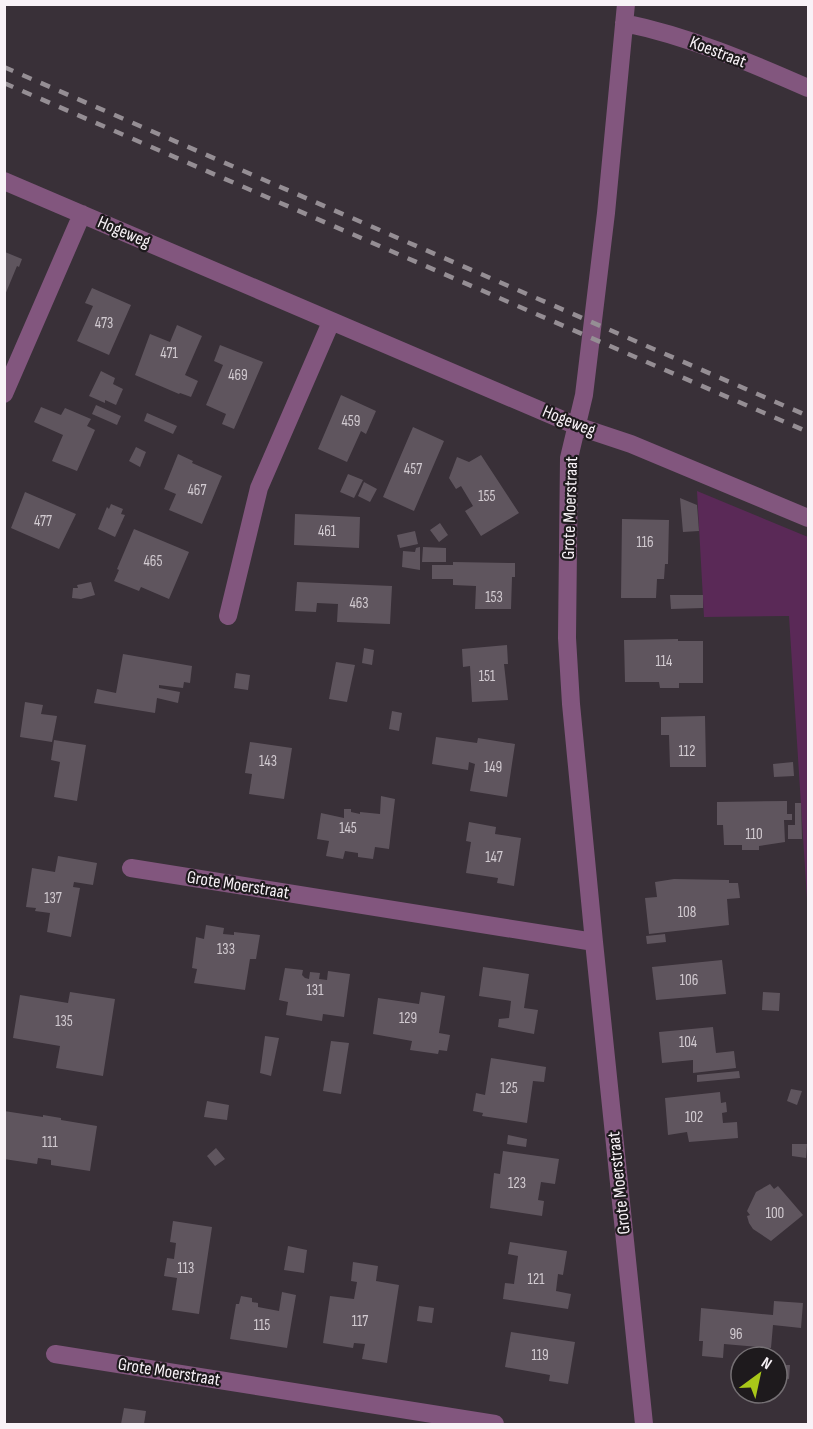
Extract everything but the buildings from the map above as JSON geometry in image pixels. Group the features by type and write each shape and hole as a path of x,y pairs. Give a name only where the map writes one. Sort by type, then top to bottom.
{"street":[{"name":"Koestraat","path":"625,14 651,28 808,88"},
{"name":"Grote Moerstraat","path":"625,14 602,246 584,395 570,458 567,638 571,704 594,942 644,1425"},
{"name":"Hogeweg","path":"4,181 577,426 631,444 808,518"},
{"name":"Hogeweg","path":"4,394 82,214"},
{"path":"228,616 259,488 331,322"},
{"name":"Grote Moerstraat","path":"131,868 594,942"},
{"name":"Grote Moerstraat","path":"55,1354 495,1425"}],"shaded area":[{"path":"697,491 808,537 808,915 789,616 704,617"}],"railway":[{"path":"4,67 808,416"},
{"path":"4,83 808,432"}]}
